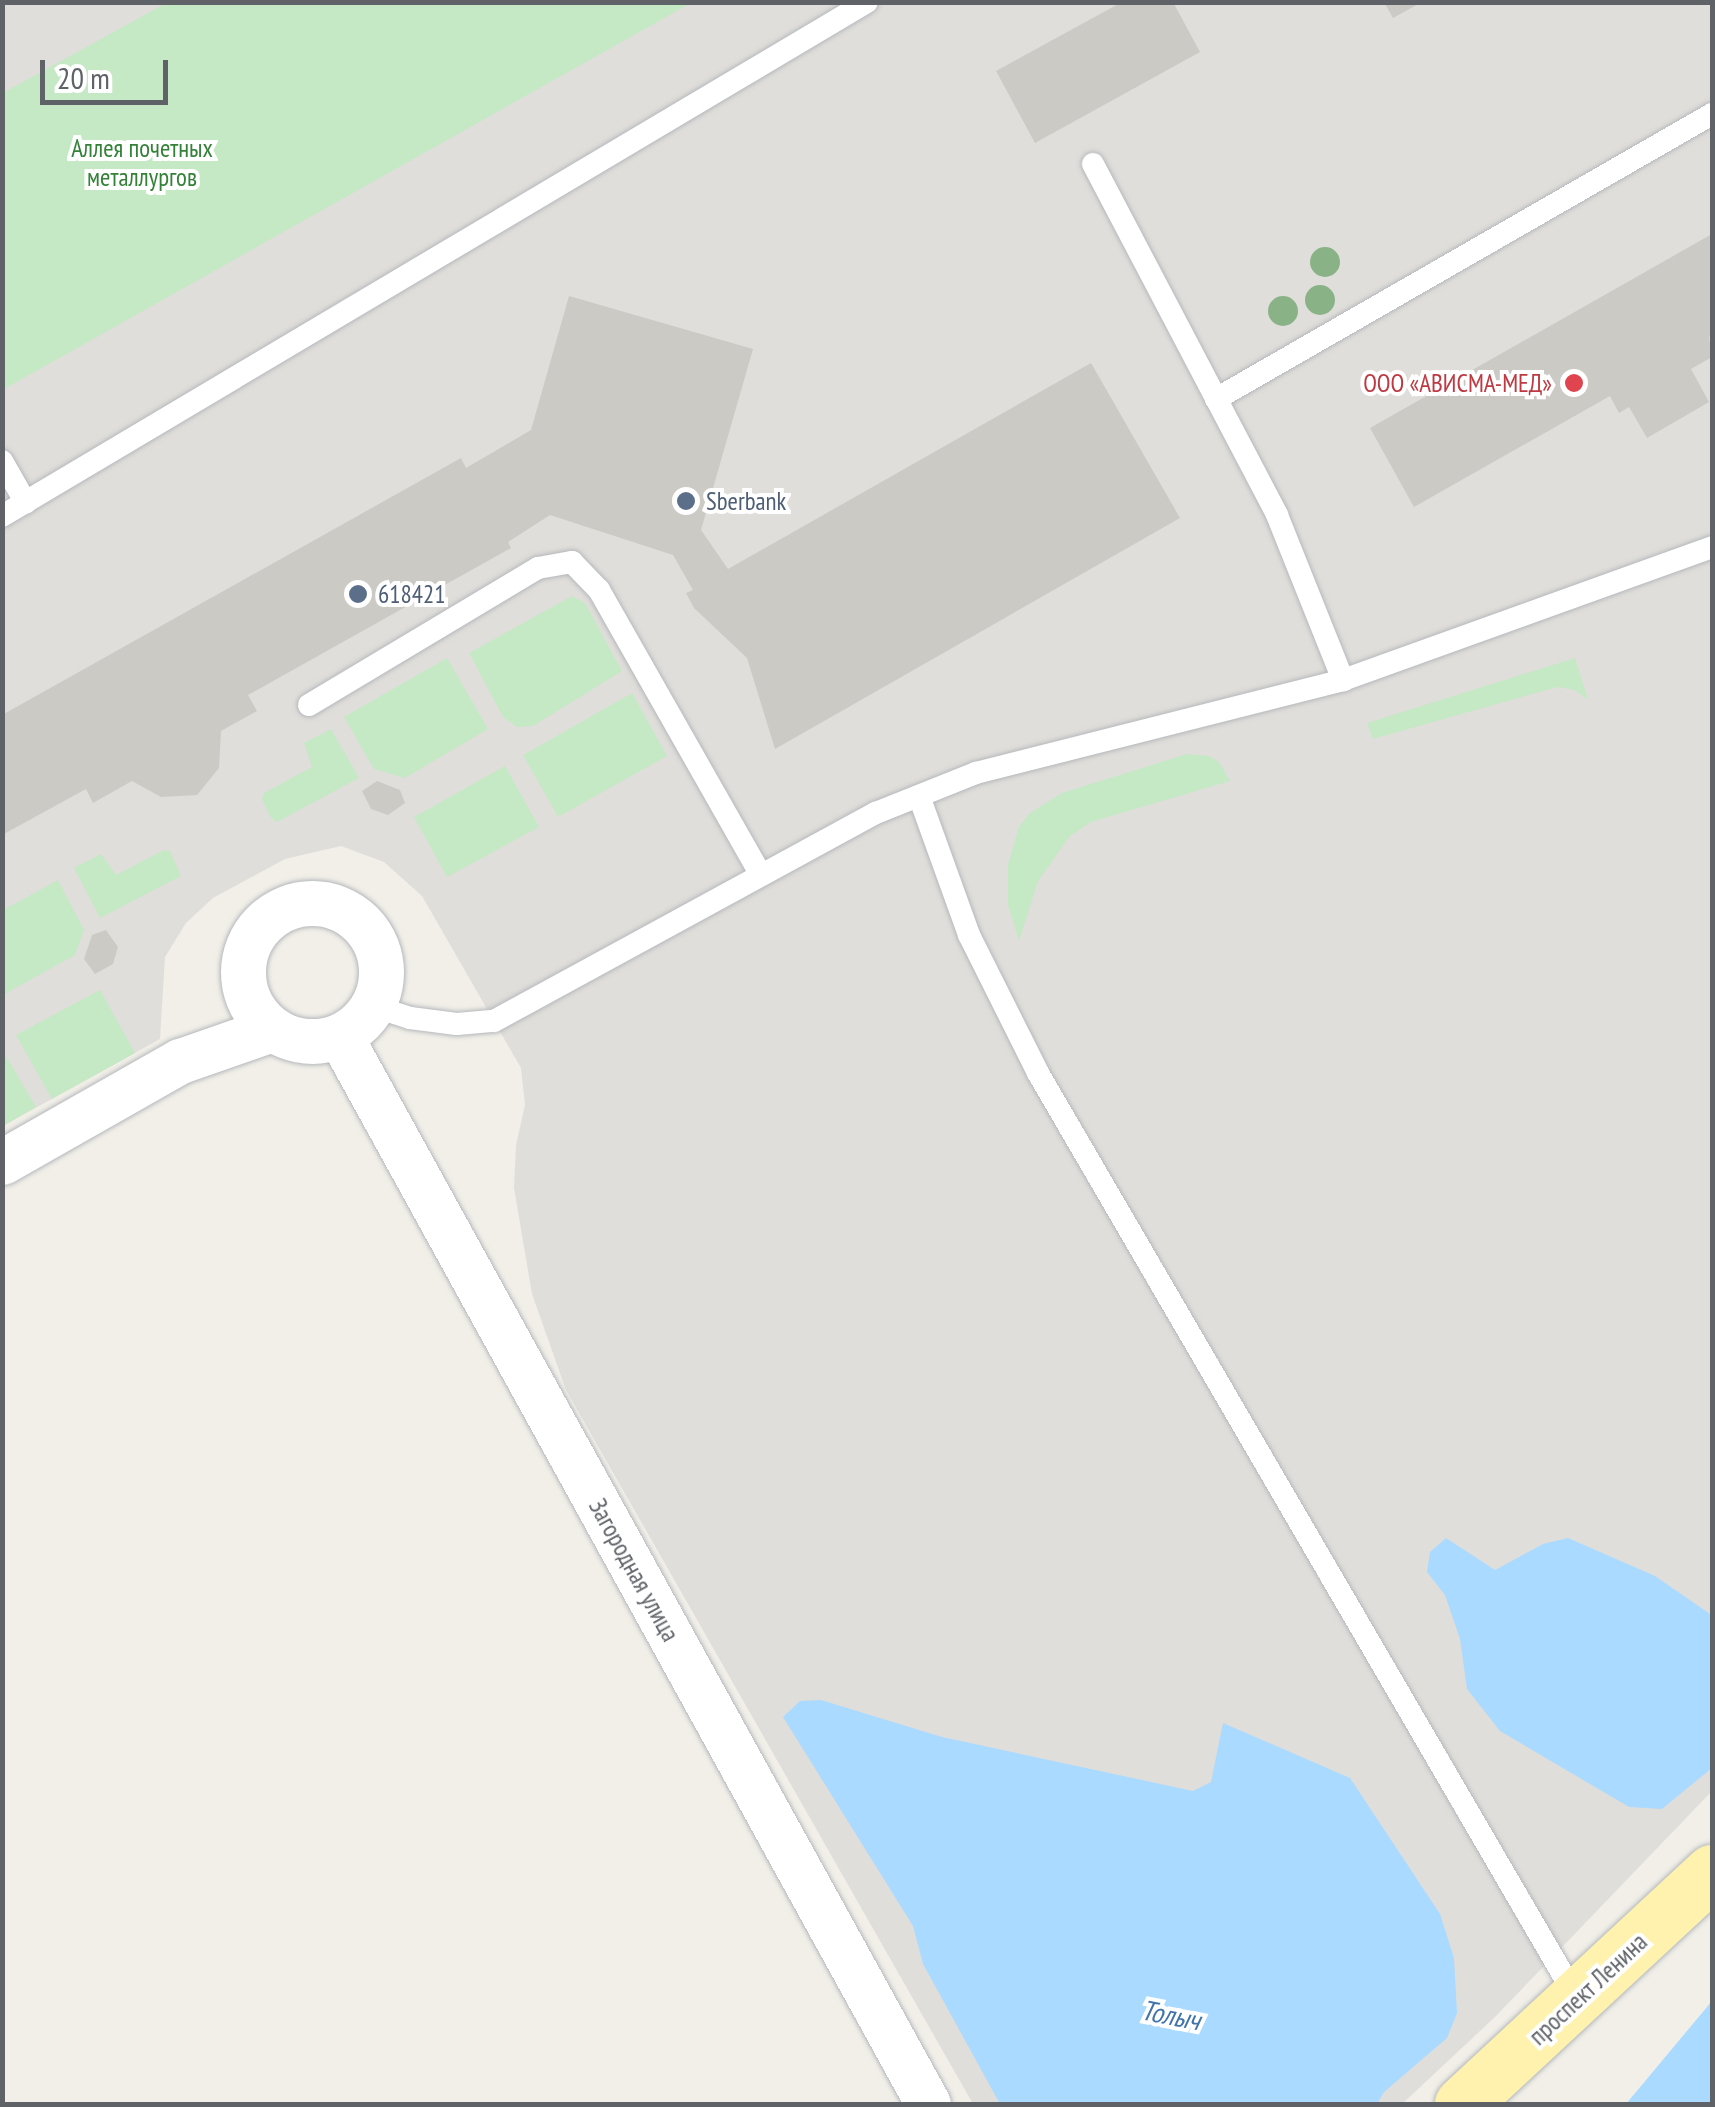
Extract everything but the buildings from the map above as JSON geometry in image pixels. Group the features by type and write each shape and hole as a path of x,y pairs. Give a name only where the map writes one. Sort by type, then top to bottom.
{"main road":[{"name":"проспект Ленина","path":"1462,2104 1712,1872"}],"street":[{"path":"301,903 345,910 375,942 382,963 373,1006 359,1024 340,1036 317,1042 294,1039 272,1029 256,1012 246,991 243,968 248,945 260,925 279,911 301,903"},
{"path":"2,1162 180,1062 272,1029"},
{"name":"Загородная улица","path":"340,1036 928,2104"}],"lane":[{"path":"2,516 867,2"},
{"path":"1216,399 1712,114"},
{"path":"1093,164 1303,571 1343,680"},
{"path":"2,461 26,503"},
{"path":"373,1006 410,1018 457,1024 494,1020 760,873 919,796 994,768 1343,680 1712,548"},
{"path":"308,705 538,568 572,562 600,590 760,873"},
{"path":"919,796 969,935 1038,1073 1577,1999"}],"shaded area":[{"path":"3,3 1712,3 1712,1791 1495,2017 1402,2104 973,2104 566,1390 532,1294 514,1188 516,1145 525,1105 521,1068 422,896 384,862 341,846 285,859 213,898 186,923 165,957 160,1039 3,1126"}],"green space":[{"name":"Аллея почетных металлургов","path":"168,2 691,3 6,388 2,382 3,93"},
{"path":"572,596 585,603 622,671 533,726 517,727 503,717 469,653"},
{"path":"447,658 488,729 405,778 374,769 344,717"},
{"path":"1575,658 1588,700 1575,690 1557,687 1373,739 1367,723"},
{"path":"632,693 667,756 558,817 523,755"},
{"path":"331,729 359,778 277,822 262,799 264,793 312,767 304,743"},
{"path":"1187,754 1209,756 1219,762 1230,781 1091,822 1070,836 1038,881 1019,941 1008,905 1008,864 1019,827 1030,813 1062,793"},
{"path":"505,766 539,827 447,877 414,817"},
{"path":"164,850 170,851 181,876 100,918 74,868 101,854 116,875"},
{"path":"58,880 84,930 75,955 3,995 3,910"},
{"path":"100,990 135,1053 52,1099 16,1035"},
{"path":"3,1051 36,1107 2,1126"}],"water":[{"path":"1446,1538 1495,1570 1543,1544 1568,1538 1655,1576 1710,1614 1712,1768 1662,1809 1629,1807 1500,1731 1467,1689 1460,1639 1445,1595 1427,1572 1430,1552"},
{"name":"Толыч","path":"821,1700 942,1737 1193,1791 1211,1782 1223,1723 1350,1778 1440,1914 1454,1958 1457,2013 1447,2038 1384,2092 1377,2104 1000,2104 923,1964 913,1926 783,1717 800,1701"},
{"path":"1712,2001 1712,2104 1626,2104"}],"place":[{"name":"ООО «АВИСМА-МЕД»","path":"1574,383"},
{"name":"Sberbank","path":"686,501"},
{"name":"618421","path":"358,594"}]}
